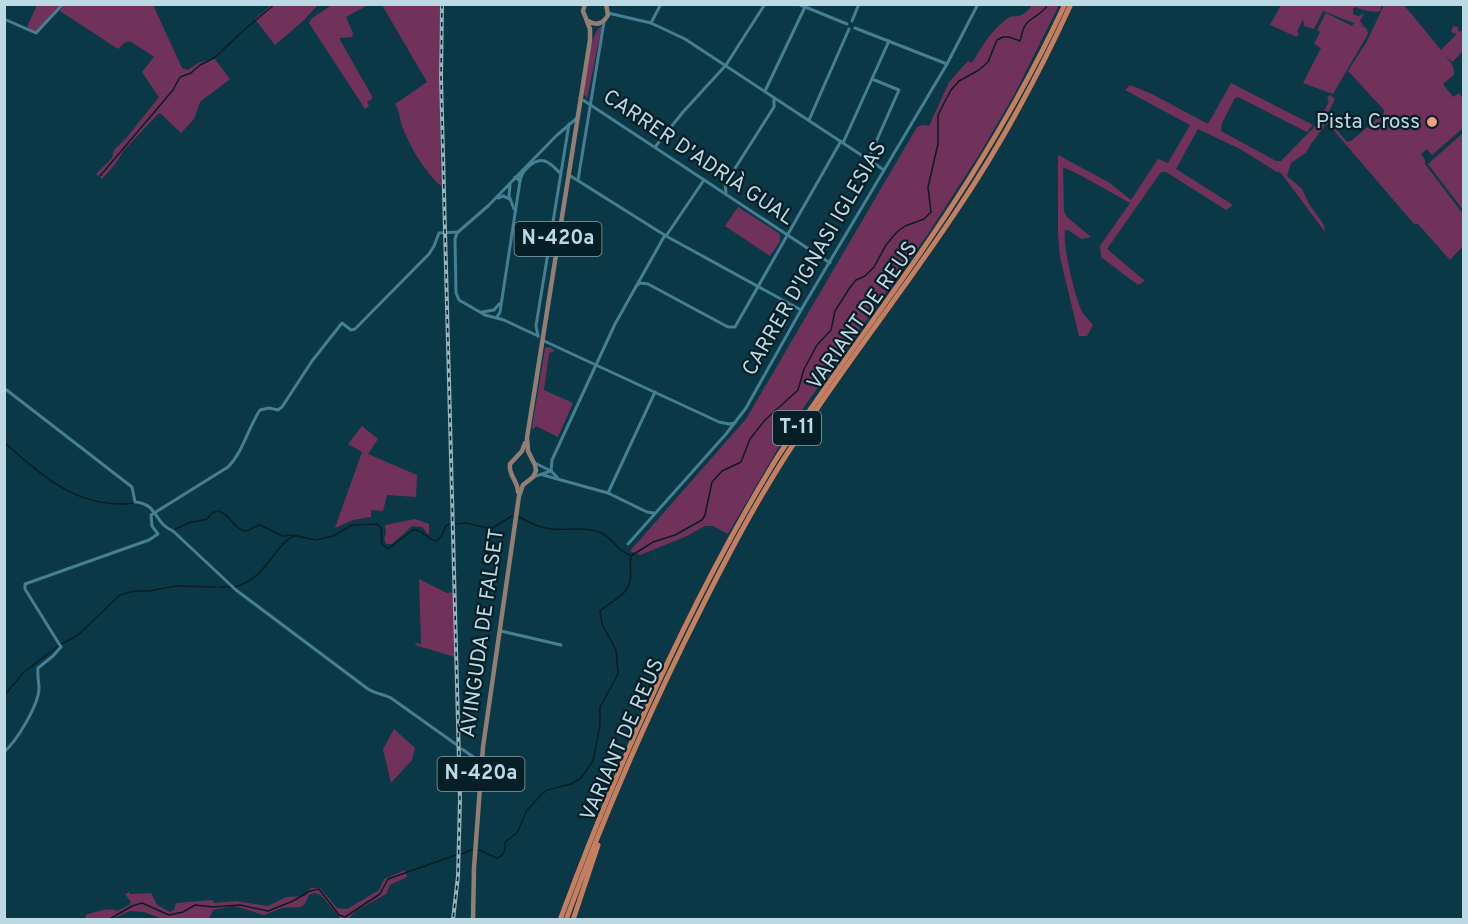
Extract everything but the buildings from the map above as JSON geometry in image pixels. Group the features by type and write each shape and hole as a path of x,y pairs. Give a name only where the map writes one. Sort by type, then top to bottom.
{"highway":[{"name":"VARIANT DE REUS","path":"578,877 608,798 645,712 688,621 738,525 773,465 859,338 908,271 983,158 1015,103 1064,4"},
{"name":"VARIANT DE REUS","path":"578,877 672,668 724,564 767,486 811,418 960,207 994,152 1073,4"},
{"path":"573,920 605,820"},
{"name":"T-11","path":"560,920 578,877"},
{"name":"T-11","path":"566,920 578,877"}],"main road":[{"name":"N-420a","path":"519,496 510,471 510,464 524,448 527,438 541,338 590,40 590,29 583,11 585,4"},
{"path":"606,4 608,13"},
{"name":"N-420a","path":"590,40 608,13"},
{"path":"588,21 601,22"},
{"name":"N-420a","path":"519,496 527,481 536,471 528,451 527,438"},
{"path":"518,456 524,455 533,460"},
{"path":"514,478 527,481"},
{"name":"AVINGUDA DE FALSET","path":"473,920 474,868 482,763 519,496"}],"street":[{"path":"4,20 36,33 63,4"},
{"path":"651,23 661,4"},
{"path":"655,147 726,65 765,4"},
{"path":"798,4 847,24 849,29 809,120"},
{"path":"847,24 852,21 859,4"},
{"name":"CARRER D'IGNASI IGLESIAS","path":"628,544 726,434 746,408 801,309 947,64 978,4"},
{"path":"765,91 806,7"},
{"path":"608,13 651,23 685,39 884,170"},
{"path":"852,21 855,28"},
{"path":"578,180 601,22"},
{"path":"849,29 855,28 947,64"},
{"path":"636,286 640,283 648,284 731,328 737,324 842,142 889,41"},
{"path":"868,159 898,90 872,79"},
{"path":"726,194 725,184 774,107 775,101 771,94"},
{"name":"CARRER D'ADRIÀ GUAL","path":"580,98 830,263"},
{"path":"774,107 787,105"},
{"path":"488,206 577,118"},
{"path":"561,173 541,157 542,153 569,124"},
{"path":"541,338 536,326 569,124"},
{"path":"544,161 535,161 455,237 456,295 461,302 719,422 729,424 736,422"},
{"path":"568,175 666,235 801,309"},
{"path":"495,317 499,314 514,217 516,179"},
{"path":"533,477 550,471 552,460 596,364 636,286 666,235 704,179"},
{"path":"716,187 725,184"},
{"path":"509,186 514,217"},
{"path":"498,198 503,196 510,199"},
{"path":"4,752 11,746 34,709 39,689 38,668 61,647 25,589 25,584 149,540 158,534 152,526 152,515 233,462 260,410 269,408 278,410 282,407 338,327 342,323 351,330 355,329 429,254 434,246 436,235 458,232"},
{"path":"643,273 648,284"},
{"path":"495,317 492,314 501,298"},
{"path":"480,311 494,310"},
{"path":"4,388 132,487 135,502 147,504 163,526 173,531 236,590 368,689 378,695 391,698 457,745"},
{"path":"608,493 655,392"},
{"path":"719,422 726,434"},
{"path":"533,460 558,479"},
{"path":"544,468 552,460"},
{"path":"543,475 608,493 646,512 656,513"},
{"path":"499,630 561,645"},
{"path":"462,749 482,763"}],"shaded area":[{"path":"65,4 153,5 182,68 188,70 198,63 214,58 230,79 200,102 194,119 181,133 160,113 157,115 124,150 102,179 96,174 112,158 114,150 159,97 142,72 154,57 130,41 118,49 60,11"},
{"path":"273,4 318,5 275,45 255,19"},
{"path":"1033,4 1059,5 1014,95 928,234 794,421 728,534 713,526 705,526 640,555 630,551 746,419 917,127 929,126 949,82 968,61 972,63 1000,24 1009,18 1024,14"},
{"path":"37,5 62,5 39,30 34,32 27,27"},
{"path":"332,5 368,5 346,17 353,33 352,37 339,38 373,98 367,102 369,106 365,109 309,23 312,18"},
{"path":"382,5 440,5 441,186 423,166 414,150 402,126 395,104 427,82"},
{"path":"1281,5 1382,5 1380,11 1377,12 1355,7 1353,9 1353,14 1358,16 1364,14 1360,21 1368,34 1333,94 1303,83 1321,48 1314,44 1320,32 1317,30 1326,13 1352,26 1354,23 1323,11 1314,29 1304,26 1303,19 1297,37 1270,25"},
{"path":"1384,5 1404,5 1441,50 1457,34 1451,32 1453,26 1458,27 1459,32 1463,30 1463,51 1452,62 1445,55 1453,67 1454,75 1443,84 1453,97 1459,93 1463,99 1463,128 1432,155 1427,149 1421,154 1425,164 1463,214 1463,246 1450,260 1418,224 1414,224 1329,125 1326,124 1306,153 1291,163 1287,176 1302,189 1309,204 1324,225 1325,232 1281,173 1242,150 1198,129 1176,169 1233,205 1226,210 1166,172 1161,172 1107,249 1145,281 1138,285 1101,257 1100,246 1130,203 1063,167 1064,211 1067,217 1091,237 1081,239 1065,230 1068,260 1077,299 1084,315 1093,325 1087,336 1079,336 1060,257 1058,155 1110,183 1131,200 1158,159 1168,163 1190,125 1125,90 1130,85 1208,124 1231,83 1313,125 1307,132 1238,97 1235,98 1222,123 1221,131 1276,161 1281,161 1316,125 1329,102 1327,98 1330,95 1335,99 1326,117 1347,142 1351,141 1384,113 1384,110 1348,71 1367,41"},
{"path":"602,26 587,99 584,94 591,46"},
{"path":"1463,133 1463,210 1428,164"},
{"path":"738,207 780,234 780,241 770,256 725,226"},
{"path":"549,347 555,351 549,353 544,390 573,403 558,437 536,426 532,428 545,348"},
{"path":"362,426 378,439 368,454 417,475 416,497 387,495 383,511 371,510 371,517 353,520 335,528 362,452 348,444"},
{"path":"415,519 429,524 429,535 422,527 412,526 392,544 386,544 385,525"},
{"path":"419,579 447,593 453,592 455,657 415,645 416,643 421,644"},
{"path":"394,729 415,748 412,760 391,783 383,749"},
{"path":"405,870 407,877 390,885 386,894 356,911 348,919 340,918 321,895 314,893 309,895 304,905 300,907 282,908 264,915 234,906 213,910 209,919 163,919 144,912 130,911 112,919 85,919 86,915 106,910 117,911 129,905 131,902 125,894 129,892 130,894 151,893 157,905 170,912 174,910 176,903 212,900 214,903 236,901 268,906 286,897 305,896 310,888 320,888 337,908 347,909 379,890 384,879"}],"waterway":[{"path":"100,176 173,90 180,77 191,73 214,58 275,4"},
{"path":"631,556 653,542 675,535 702,520 712,482 722,471 741,462 750,439 765,420 798,390 804,369 817,345 831,330 835,311 849,289 856,280 865,276 874,267 886,245 897,232 905,226 924,219 931,212 928,187 938,144 938,115 951,90 959,81 988,62 997,40 1009,37 1020,41 1026,24 1048,4"},
{"path":"4,442 47,478 79,496 114,504 134,503"},
{"path":"173,530 207,519 212,513 218,511 226,515 242,531 260,525 283,536 292,535 316,540 333,536 352,525 377,524 381,528 382,544 388,549 413,530 420,531 430,539 437,541 449,524"},
{"path":"455,524 466,523 491,529 512,516"},
{"path":"519,517 545,528 580,529 601,533 630,555"},
{"path":"234,587 255,577 282,546 295,536"},
{"path":"479,850 497,858 502,855 505,842 517,833 527,810 542,794 547,790 571,784 581,778 593,761 600,725 600,707 618,674 616,650 602,624 600,611 622,595 628,586 631,578 631,557"},
{"path":"4,696 23,673 58,646 78,635 120,595 176,586 216,587"},
{"path":"219,587 230,587"},
{"path":"461,854 472,850"},
{"path":"108,920 142,903 169,915 183,912 195,905 213,907 240,905 268,911 319,889 339,915 345,917 380,894 388,879 456,855"}],"railway":[{"path":"442,4 441,78 460,799 458,876 453,920"}],"place":[{"name":"Pista Cross","path":"1432,122"}]}
